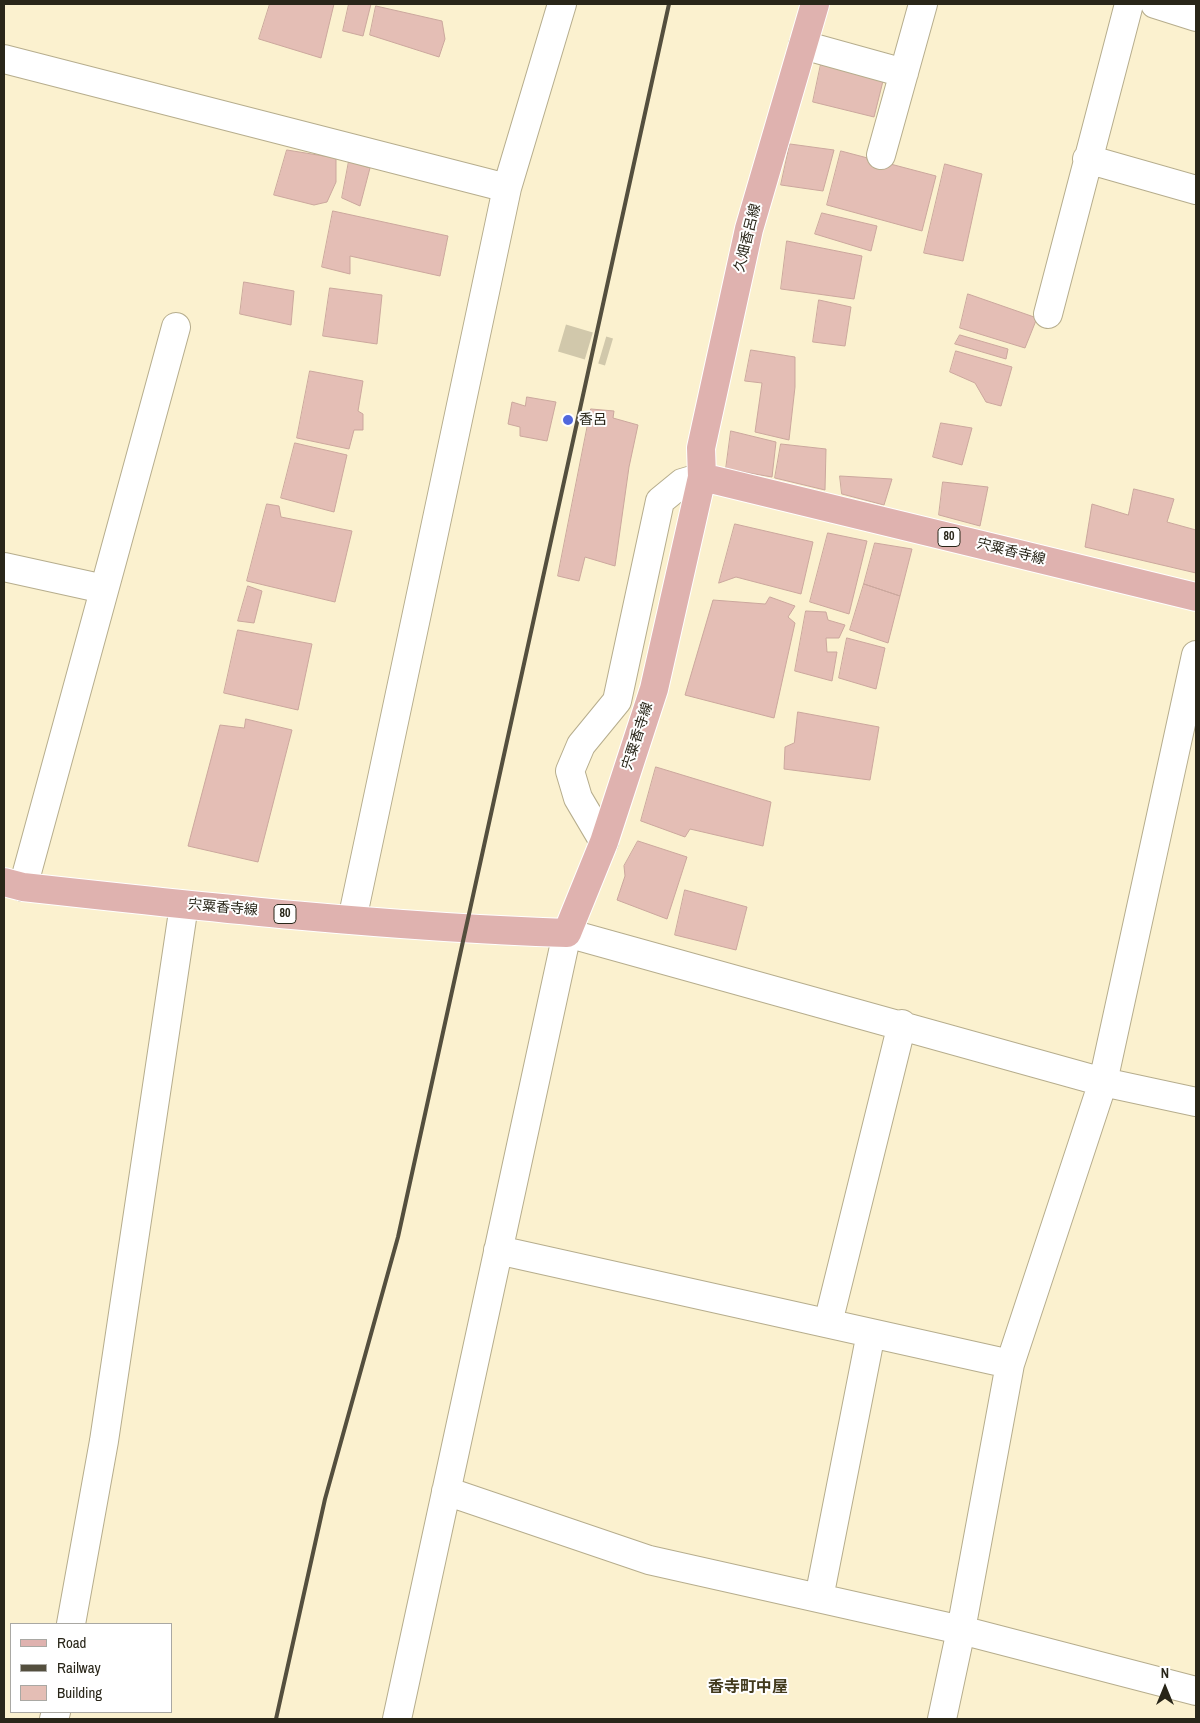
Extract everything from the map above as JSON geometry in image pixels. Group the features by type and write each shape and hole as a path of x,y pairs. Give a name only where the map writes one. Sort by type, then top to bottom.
{"main road":[{"name":"久畑香呂線","path":"702,477 701,448 748,229 814,4"},
{"name":"宍粟香寺線","path":"13,885 352,920 446,925 465,930 567,933 604,842 654,689 702,477 1196,597"}],"street":[{"path":"352,920 507,188 562,4"},
{"path":"881,155 924,4"},
{"path":"1048,314 1128,4"},
{"path":"1155,4 1188,11"},
{"path":"802,45 904,73"},
{"path":"4,59 507,188"},
{"path":"1087,159 1196,190"},
{"path":"13,885 104,589 176,327"},
{"path":"604,842 578,798 570,771 580,745 617,701 660,501 682,483 702,477"},
{"path":"4,567 104,589"},
{"path":"942,1719 961,1630 1010,1364 1102,1082 1196,655"},
{"path":"71,1623 104,1441 184,904"},
{"path":"397,1719 567,933 902,1024 1102,1082 1196,1102"},
{"path":"828,1323 902,1024"},
{"path":"498,1250 1010,1364"},
{"path":"819,1598 871,1333"},
{"path":"446,1491 649,1560 961,1630 1196,1690"}],"building":[{"path":"270,4 334,4 321,58 259,39"},
{"path":"349,4 371,4 363,36 343,31"},
{"path":"376,6 442,21 445,39 439,57 370,35"},
{"path":"821,64 884,77 874,117 813,102"},
{"path":"790,144 834,150 823,191 781,185"},
{"path":"287,150 336,158 336,182 327,202 314,205 274,195"},
{"path":"841,151 936,176 922,231 827,205"},
{"path":"349,161 370,168 360,206 342,198"},
{"path":"945,164 982,174 963,261 924,253"},
{"path":"333,211 448,236 440,276 350,256 350,274 322,267"},
{"path":"822,213 877,226 871,251 815,234"},
{"path":"787,241 862,256 854,299 781,289"},
{"path":"244,282 294,291 291,325 240,314"},
{"path":"330,288 382,295 377,344 323,336"},
{"path":"968,294 1037,318 1025,348 960,328"},
{"path":"819,300 851,307 845,346 813,342"},
{"path":"960,335 1008,349 1006,359 955,344"},
{"path":"751,350 795,357 795,387 789,440 755,432 762,383 745,381"},
{"path":"956,351 1012,367 1001,406 986,402 975,383 950,372"},
{"path":"310,371 363,381 358,411 363,414 363,430 354,430 349,449 297,438"},
{"path":"527,397 556,402 547,441 520,436 520,427 508,424 512,402 525,406"},
{"path":"591,409 614,411 613,418 638,425 629,467 615,566 585,557 579,581 558,576"},
{"path":"941,423 972,428 962,465 933,457"},
{"path":"731,431 776,442 772,477 726,469"},
{"path":"295,443 347,455 334,512 281,498"},
{"path":"781,444 826,449 825,490 775,478"},
{"path":"840,476 892,479 884,505 842,494"},
{"path":"943,482 988,487 980,526 939,515"},
{"path":"1134,489 1174,499 1167,522 1196,530 1196,573 1085,547 1092,504 1128,515"},
{"path":"267,504 279,506 281,517 352,531 335,602 247,581"},
{"path":"735,524 813,542 801,594 736,577 719,583"},
{"path":"828,533 867,541 849,614 810,602"},
{"path":"875,543 912,549 900,596 864,584"},
{"path":"864,584 900,596 888,643 850,630"},
{"path":"248,586 262,591 254,623 238,621"},
{"path":"770,597 795,606 788,617 795,623 774,718 685,695 713,600 765,604"},
{"path":"806,611 826,612 828,620 845,625 839,638 826,638 827,652 837,652 832,681 795,671"},
{"path":"238,630 312,644 298,710 224,693"},
{"path":"847,638 885,648 876,689 839,678"},
{"path":"798,712 879,727 870,780 784,769 785,747 794,743"},
{"path":"246,719 292,730 258,862 188,846 220,725 244,728"},
{"path":"656,767 771,802 763,846 690,829 685,837 641,821"},
{"path":"638,841 687,857 667,919 617,900 625,876 624,866"},
{"path":"685,890 747,907 736,950 675,935"}],"tunnel":[{"path":"562,338 609,352"}],"railway":[{"path":"276,1719 325,1499 398,1237 669,4"}],"place":[{"name":"香呂","path":"568,420"}],"district":[{"name":"香寺町中屋","path":"748,1688"}]}
